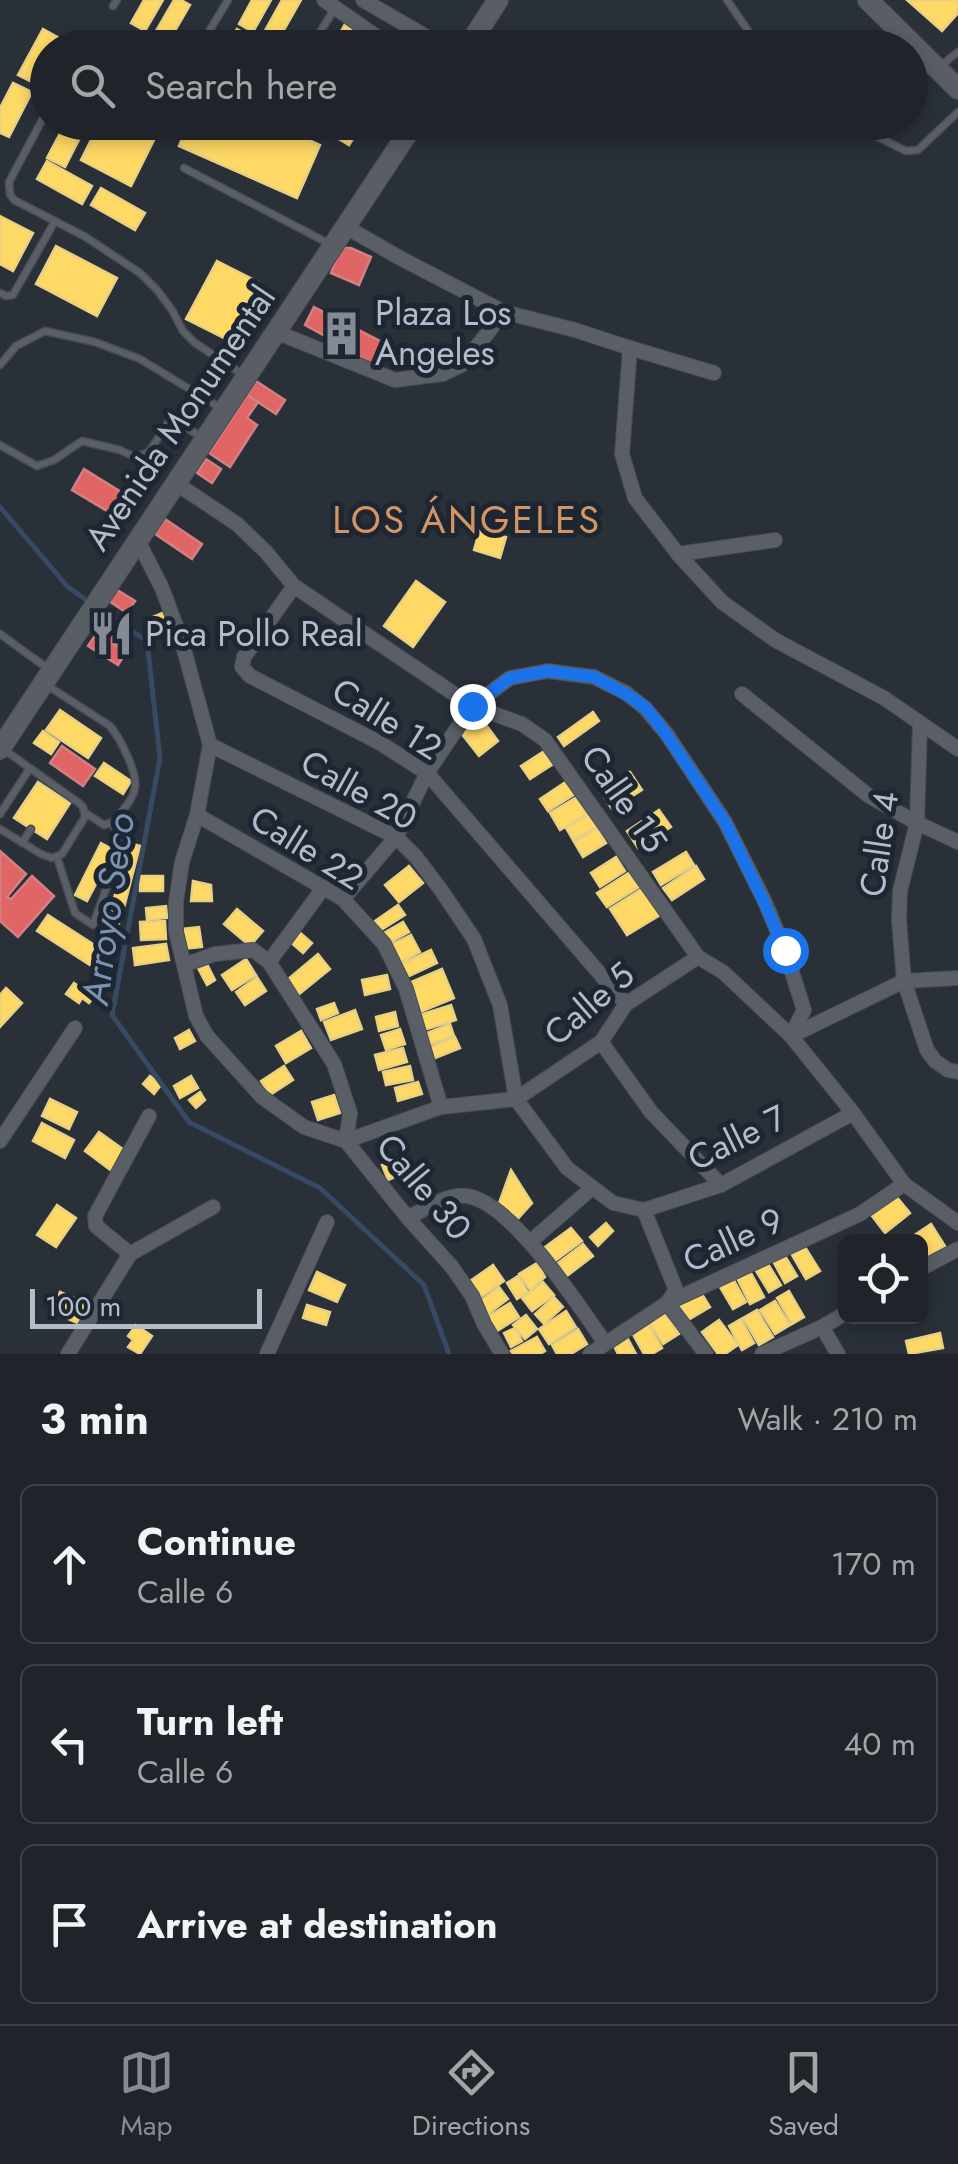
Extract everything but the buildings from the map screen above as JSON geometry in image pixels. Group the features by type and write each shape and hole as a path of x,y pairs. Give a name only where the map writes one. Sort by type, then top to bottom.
{"main road":[{"path":"478,30 498,0"},
{"path":"868,0 898,30"},
{"path":"928,61 958,89"},
{"name":"Avenida Monumental","path":"0,748 403,140"}],"street":[{"path":"364,0 415,30"},
{"path":"329,4 367,30"},
{"path":"346,228 504,312 714,372"},
{"path":"276,332 395,380 443,374 463,364 504,312"},
{"path":"630,348 622,454 635,498 678,554 722,602 775,640 884,698 958,749"},
{"name":"Calle 15","path":"176,484 237,524 294,586 472,706 522,724 545,740 698,957 722,972 792,1036 904,1184 958,1222"},
{"path":"678,554 775,540"},
{"name":"Calle 30","path":"138,541 162,588 182,642 210,745 176,902 176,932 196,1016 207,1036 262,1098 304,1127 346,1141 452,1267 502,1354"},
{"name":"Calle 12","path":"294,586 244,657 242,667 250,676 380,743 426,774 626,1004"},
{"path":"343,899 396,837 426,774 472,706 510,678 548,671 594,677 646,708 725,822 785,950 804,1010 792,1036"},
{"path":"742,694 869,796 958,842"},
{"name":"Calle 4","path":"920,723 917,823 900,891 898,920 904,981 935,1062 958,1072"},
{"name":"Calle 20","path":"210,745 396,837 433,879 474,939 500,1005 516,1099 567,1168 613,1203 644,1210"},
{"name":"Calle 22","path":"197,816 343,899 384,944 406,989 441,1106"},
{"path":"269,962 324,887"},
{"path":"184,965 215,954 253,950 269,962 334,1064 350,1113 346,1141"},
{"name":"Calle 5","path":"346,1141 441,1106 516,1099 600,1042 626,1004 698,957"},
{"path":"792,1036 904,981 958,978"},
{"path":"0,1141 75,1028"},
{"path":"600,1042 651,1112 721,1185"},
{"name":"Calle 7","path":"644,1210 721,1185 853,1113"},
{"path":"130,1254 96,1226 94,1216 148,1116"},
{"name":"Calle 9","path":"590,1354 667,1303 860,1214 904,1184"},
{"path":"530,1242 592,1188"},
{"path":"408,1218 446,1198 469,1196 500,1212 564,1284 605,1343"},
{"path":"68,1354 130,1254 212,1206"},
{"path":"644,1210 676,1290 667,1303 706,1354"},
{"path":"267,1354 327,1222"},
{"path":"928,1265 958,1248"},
{"path":"762,1354 838,1317"},
{"path":"822,1326 838,1354"}],"lane":[{"path":"210,30 228,0"},
{"path":"727,0 748,30"},
{"path":"318,30 329,4"},
{"path":"936,69 958,52"},
{"path":"884,140 906,151 918,150 958,112"},
{"path":"31,140 9,182 14,200 84,236 140,273 158,290 183,331 246,377"},
{"path":"184,168 333,246"},
{"path":"0,294 13,295 55,221"},
{"path":"0,365 16,346 45,331 94,342 140,360 224,410"},
{"path":"178,422 198,394"},
{"path":"0,445 37,466 54,460 82,441 136,457 149,452 168,423 178,422 205,439"},
{"path":"0,634 110,726 118,736 136,785 113,822 104,824 0,748"},
{"path":"0,814 30,768"},
{"path":"0,828 46,857 57,857 83,822 84,812"},
{"path":"57,857 74,913 93,925 120,850 113,822"},
{"path":"22,842 31,829"}],"waterway":[{"name":"Arroyo Seco","path":"0,507 67,586 89,602"},
{"name":"Arroyo Seco","path":"98,608 147,641 160,758 112,1015 189,1122 320,1188 424,1285 449,1354"}],"place":[{"name":"Plaza Los Angeles","path":"342,333"},
{"name":"Pica Pollo Real","path":"112,634"}],"district":[{"name":"LOS ÁNGELES","path":"467,520"}],"route":[{"path":"472,706 510,678 548,671 594,677 646,708 725,822 785,950"}]}
